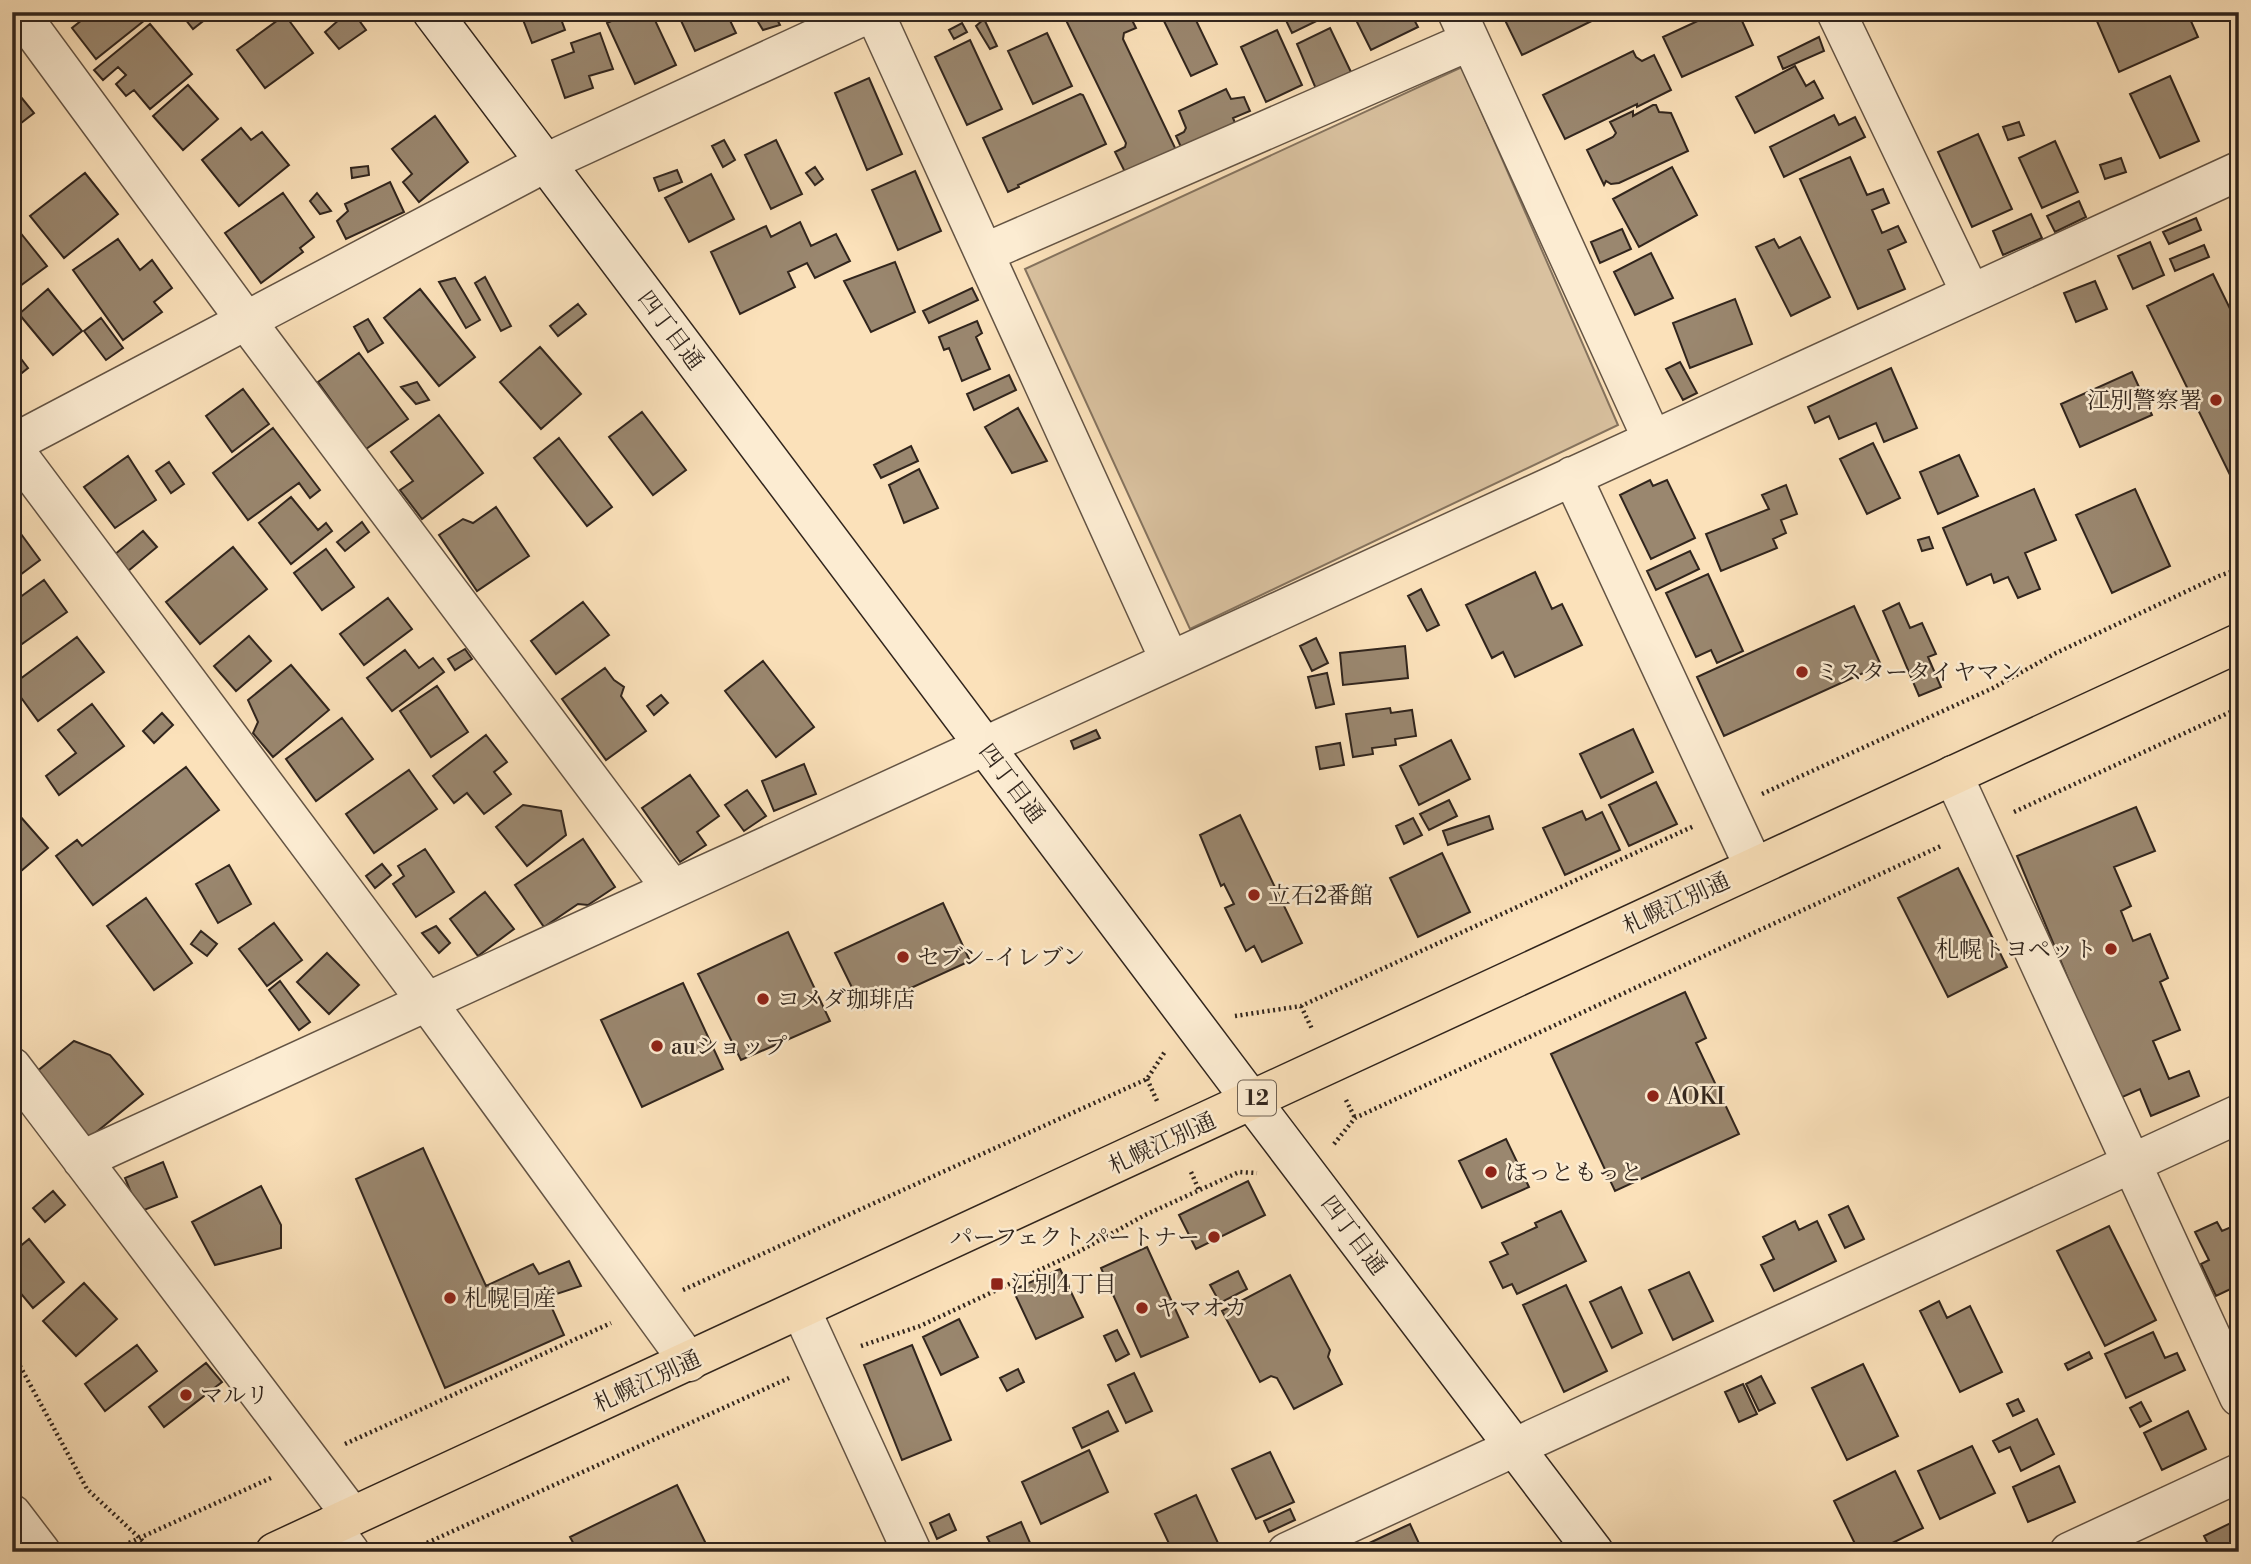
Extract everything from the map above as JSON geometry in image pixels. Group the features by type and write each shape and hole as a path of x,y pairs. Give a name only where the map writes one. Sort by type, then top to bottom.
{"highway":[{"name":"札幌江別通","path":"275,1552 344,1531 689,1362 2239,643"}],"street":[{"path":"19,12 672,890"},
{"name":"四丁目通","path":"432,12 1594,1552"},
{"path":"689,1362 427,1002 12,446 545,163 873,12 1170,661"},
{"path":"1836,12 1971,293"},
{"path":"984,253 1463,27 1652,439"},
{"path":"82,1160 2239,171"},
{"path":"1573,476 1755,867"},
{"path":"1953,775 2239,1397"},
{"path":"12,1066 82,1160 344,1531"},
{"path":"1287,1552 2239,1114"},
{"path":"801,1310 912,1552"},
{"path":"2069,1552 2239,1472"},
{"path":"12,1514 41,1552"}],"path":[{"path":"12,1357 20,1366 87,1489 146,1544"}],"shaded area":[{"path":"1462,67 1618,425 1190,629 1025,269"}],"building":[{"path":"92,12 155,12 96,59 72,28"},
{"path":"185,12 202,12 207,18 193,29 182,15"},
{"path":"348,12 353,12 366,30 339,49 325,32"},
{"path":"520,12 577,12 561,19 565,30 532,43"},
{"path":"631,12 641,12 645,20 653,16 676,65 635,84 607,23"},
{"path":"677,12 726,12 736,33 695,51"},
{"path":"752,12 773,12 780,25 763,30"},
{"path":"1062,12 1128,12 1136,28 1124,33 1123,39 1177,152 1127,176 1115,152 1125,147 1126,143"},
{"path":"1168,12 1192,12 1217,64 1191,76 1161,15"},
{"path":"1282,12 1335,12 1292,33"},
{"path":"1352,12 1410,12 1418,27 1371,50"},
{"path":"1501,12 1610,12 1522,55"},
{"path":"1717,12 1738,12 1753,45 1682,77 1663,37"},
{"path":"2093,12 2187,12 2198,37 2119,72"},
{"path":"285,15 313,53 265,88 237,50"},
{"path":"984,19 997,46 990,49 976,26"},
{"path":"962,23 967,32 954,39 949,30"},
{"path":"150,24 192,74 150,109 134,90 126,96 116,84 126,75 118,67 103,80 94,70"},
{"path":"1330,28 1351,72 1316,89 1297,44"},
{"path":"1277,30 1302,85 1266,102 1241,47"},
{"path":"600,33 613,69 589,76 593,88 565,98 552,60 574,52 571,43"},
{"path":"1047,33 1072,86 1033,104 1008,51"},
{"path":"1819,37 1824,51 1783,69 1778,57"},
{"path":"970,40 1002,109 967,125 935,57"},
{"path":"1633,51 1642,61 1654,55 1671,90 1565,139 1543,95"},
{"path":"1795,66 1806,86 1814,81 1823,98 1755,133 1736,97"},
{"path":"2170,76 2199,141 2160,158 2130,94"},
{"path":"869,78 902,154 867,170 835,93"},
{"path":"188,85 218,119 183,150 153,116"},
{"path":"12,86 34,113 12,130"},
{"path":"1226,89 1231,99 1244,97 1250,111 1233,118 1238,130 1184,154 1176,136 1186,128 1179,111"},
{"path":"1080,94 1083,95 1106,144 1008,192 983,138"},
{"path":"1656,105 1659,112 1671,113 1688,151 1619,183 1611,184 1606,181 1604,185 1587,150 1613,137 1616,133 1610,122 1633,111 1633,116"},
{"path":"1834,115 1839,125 1855,117 1865,137 1784,177 1770,147"},
{"path":"435,116 468,162 419,202 403,182 412,174 392,149"},
{"path":"2019,122 2024,135 2008,140 2003,127"},
{"path":"241,128 251,140 262,132 289,165 239,206 202,160"},
{"path":"1978,134 2012,209 1972,227 1938,152"},
{"path":"724,140 735,160 723,167 712,146"},
{"path":"776,140 802,194 771,209 745,155"},
{"path":"2055,141 2078,192 2042,208 2019,158"},
{"path":"1850,157 1867,195 1883,189 1889,203 1872,210 1882,233 1898,226 1906,242 1888,250 1905,289 1858,309 1800,179"},
{"path":"2121,158 2126,172 2105,179 2100,165"},
{"path":"368,166 369,175 352,178 351,168"},
{"path":"815,167 823,179 815,185 806,173"},
{"path":"1672,167 1697,215 1639,247 1613,199"},
{"path":"677,170 682,182 659,191 654,178"},
{"path":"915,171 941,231 898,250 872,190"},
{"path":"85,173 118,214 64,258 30,216"},
{"path":"711,174 734,219 689,242 665,198"},
{"path":"390,182 404,212 346,239 337,221 348,211 345,204"},
{"path":"283,193 314,237 300,248 303,252 261,283 225,233"},
{"path":"317,193 331,211 320,214 310,201"},
{"path":"2079,201 2086,217 2055,232 2047,216"},
{"path":"2031,214 2042,238 2003,255 1993,231"},
{"path":"2196,218 2201,230 2169,244 2163,232"},
{"path":"800,222 811,246 836,234 850,261 815,278 807,263 788,272 795,287 740,314 711,252 766,226 771,237"},
{"path":"1622,229 1631,249 1600,263 1591,242"},
{"path":"19,231 47,266 12,292 12,236"},
{"path":"1800,237 1830,297 1791,316 1756,247 1774,239 1779,248"},
{"path":"118,239 140,270 152,260 172,288 154,302 162,312 123,340 73,270"},
{"path":"2150,242 2164,275 2133,289 2118,256"},
{"path":"2204,245 2209,257 2175,271 2170,259"},
{"path":"1651,253 1673,298 1635,315 1614,272"},
{"path":"895,262 915,312 871,332 844,281"},
{"name":"江別警察署","path":"2213,274 2239,327 2239,473 2231,477 2147,306"},
{"path":"485,277 511,326 501,331 475,283"},
{"path":"455,278 480,320 466,328 439,282"},
{"path":"2095,281 2107,309 2076,322 2064,293"},
{"path":"972,288 978,300 929,323 923,311"},
{"path":"48,289 82,331 53,355 19,314"},
{"path":"420,289 475,357 439,386 384,318"},
{"path":"1735,299 1752,344 1690,368 1673,323"},
{"path":"578,304 586,314 558,336 550,326"},
{"path":"101,318 123,348 106,360 84,331"},
{"path":"368,319 383,343 368,352 354,327"},
{"path":"977,321 982,333 976,337 990,369 962,381 949,348 944,350 939,337"},
{"path":"12,347 28,368 12,381"},
{"path":"540,347 581,394 541,429 500,382"},
{"path":"359,353 408,419 366,449 318,382"},
{"path":"1680,362 1697,393 1683,400 1666,369"},
{"path":"1891,368 1917,428 1884,442 1876,423 1839,439 1829,416 1815,423 1808,407"},
{"path":"2132,372 2152,415 2080,447 2061,404"},
{"path":"1009,375 1016,390 974,410 967,394"},
{"path":"417,382 429,400 416,404 401,387"},
{"path":"243,389 269,424 232,452 206,416"},
{"path":"1018,408 1047,461 1012,473 985,427"},
{"path":"642,412 686,470 653,495 609,437"},
{"path":"439,415 483,473 422,519 400,490 413,481 391,452"},
{"path":"273,428 320,490 310,498 299,483 248,520 213,473"},
{"path":"559,438 612,507 587,526 534,458"},
{"path":"1873,443 1900,498 1867,514 1840,459"},
{"path":"911,446 918,461 881,478 874,465"},
{"path":"1959,455 1978,496 1938,514 1920,472"},
{"path":"128,456 156,500 115,528 84,487"},
{"path":"169,462 184,484 171,493 156,471"},
{"path":"919,469 938,508 904,523 889,485"},
{"path":"1650,480 1653,486 1667,480 1695,538 1651,559 1620,495"},
{"path":"1786,485 1797,514 1781,520 1786,533 1773,539 1777,548 1721,571 1706,534 1769,509 1762,495"},
{"path":"2034,489 2056,540 2025,553 2040,589 2018,598 2008,577 1994,583 1991,574 1967,585 1943,528"},
{"path":"2135,489 2170,566 2112,593 2076,515"},
{"path":"291,497 318,530 326,523 332,531 291,564 259,523"},
{"path":"496,507 529,556 477,591 439,535 463,519 473,523"},
{"path":"362,522 369,532 345,551 337,542"},
{"path":"12,524 40,560 12,581"},
{"path":"143,531 157,547 128,571 114,555"},
{"path":"1929,537 1933,548 1922,551 1918,540"},
{"path":"233,547 267,589 200,644 166,602"},
{"path":"326,549 354,587 322,610 294,573"},
{"path":"1690,551 1699,569 1656,590 1647,571"},
{"path":"1535,572 1552,609 1562,604 1582,645 1515,677 1503,652 1492,658 1466,605"},
{"path":"1708,574 1743,651 1717,663 1711,650 1696,657 1666,593"},
{"path":"44,580 67,612 12,651 12,603"},
{"path":"1421,589 1439,625 1427,631 1408,596"},
{"path":"388,598 412,629 364,665 340,634"},
{"path":"583,602 609,635 556,674 531,641"},
{"path":"1899,603 1910,628 1922,623 1936,654 1928,657 1941,687 1919,696 1883,611"},
{"path":"1854,606 1881,665 1724,736 1697,677"},
{"path":"249,636 271,661 236,691 214,666"},
{"path":"77,637 104,672 38,721 12,685"},
{"path":"1316,638 1328,663 1312,671 1300,646"},
{"path":"1405,646 1408,678 1343,685 1340,653"},
{"path":"465,649 472,659 455,670 448,659"},
{"path":"405,650 419,668 433,658 444,672 392,711 367,678"},
{"path":"763,661 814,727 776,757 725,691"},
{"path":"291,665 329,710 273,757 253,733 258,722 248,700"},
{"path":"605,668 614,680 624,687 621,696 646,731 606,760 562,699"},
{"path":"1327,673 1334,704 1316,708 1308,677"},
{"path":"437,686 468,732 431,757 400,711"},
{"path":"661,695 668,703 654,715 647,706"},
{"path":"92,704 124,746 59,795 46,776 76,753 58,730"},
{"path":"1390,708 1391,713 1412,710 1416,736 1395,739 1396,745 1372,748 1373,754 1353,757 1346,714"},
{"path":"162,713 173,725 154,743 143,731"},
{"path":"342,718 373,759 316,801 286,759"},
{"path":"1633,729 1653,772 1601,798 1580,754"},
{"path":"1096,730 1100,738 1074,749 1071,741"},
{"path":"486,735 507,762 494,772 511,794 484,814 467,793 454,803 433,776"},
{"path":"1451,740 1470,779 1419,805 1400,766"},
{"path":"1340,743 1344,765 1320,769 1316,747"},
{"path":"804,764 816,794 774,811 762,781"},
{"path":"186,767 219,810 93,905 56,856 77,840 82,846"},
{"path":"409,770 437,809 374,853 346,814"},
{"path":"690,775 719,816 697,832 706,845 680,862 642,808"},
{"path":"1656,782 1677,824 1629,846 1609,805"},
{"path":"747,790 766,816 744,831 725,805"},
{"path":"1449,800 1457,816 1429,830 1420,814"},
{"path":"523,805 561,811 566,835 527,866 496,827"},
{"path":"12,807 48,848 21,871 12,860"},
{"path":"2136,807 2155,851 2114,867 2131,906 2121,911 2133,941 2150,934 2168,978 2160,982 2180,1030 2153,1041 2169,1079 2189,1071 2199,1096 2151,1116 2140,1089 2118,1099 2017,856"},
{"path":"1582,811 1586,820 1602,812 1620,850 1565,875 1543,828"},
{"name":"立石2番館","path":"1240,815 1302,943 1262,962 1254,946 1246,951 1225,908 1234,904 1224,884 1221,886 1200,835"},
{"path":"1489,816 1493,829 1448,845 1443,831"},
{"path":"1413,818 1422,835 1404,844 1396,826"},
{"path":"583,839 615,887 588,905 578,904 544,927 515,885"},
{"path":"425,849 454,892 416,917 393,884 404,876 398,866"},
{"path":"1442,853 1470,912 1418,937 1390,878"},
{"path":"382,864 391,875 375,888 366,876"},
{"path":"229,865 251,904 218,923 196,884"},
{"path":"1958,868 2007,967 1948,997 1898,898"},
{"path":"485,892 514,929 478,956 450,919"},
{"path":"146,898 192,963 154,990 107,926"},
{"name":"セブン-イレブン","path":"943,903 970,961 863,1010 835,953"},
{"path":"274,923 302,960 267,986 239,949"},
{"path":"436,926 450,943 439,953 422,933"},
{"path":"201,931 217,944 207,956 191,944"},
{"path":"788,932 830,1021 741,1060 698,974"},
{"path":"327,953 359,985 329,1014 297,982"},
{"path":"280,981 310,1022 299,1030 269,990"},
{"path":"683,983 723,1069 642,1107 601,1020"},
{"path":"1685,992 1706,1038 1696,1043 1739,1134 1615,1191 1551,1054"},
{"path":"74,1041 110,1055 143,1094 89,1138 35,1073"},
{"path":"1506,1139 1529,1187 1482,1208 1459,1161"},
{"path":"423,1148 486,1286 533,1264 539,1274 569,1261 581,1286 547,1297 564,1335 445,1388 356,1179"},
{"path":"163,1162 177,1197 139,1212 125,1178"},
{"path":"1248,1181 1265,1215 1196,1249 1179,1215"},
{"path":"261,1186 281,1225 281,1248 215,1265 192,1222"},
{"path":"53,1191 65,1205 45,1222 33,1208"},
{"path":"1848,1206 1864,1239 1845,1248 1829,1215"},
{"path":"1561,1211 1586,1261 1517,1294 1512,1284 1503,1288 1490,1262 1508,1254 1502,1243 1537,1227 1535,1223"},
{"path":"1795,1221 1799,1230 1817,1221 1836,1261 1774,1291 1761,1265 1774,1259 1763,1237"},
{"path":"2217,1222 2222,1231 2236,1225 2239,1232 2239,1285 2216,1296 2201,1264 2209,1260 2195,1232"},
{"path":"2109,1226 2156,1320 2105,1346 2057,1251"},
{"path":"29,1239 64,1282 33,1308 12,1283 12,1253"},
{"path":"1147,1247 1188,1337 1141,1357 1101,1268"},
{"path":"1060,1269 1083,1317 1036,1339 1013,1290"},
{"path":"1238,1271 1247,1289 1220,1303 1210,1285"},
{"path":"1689,1272 1713,1321 1673,1340 1649,1290"},
{"path":"1290,1275 1330,1350 1328,1357 1342,1384 1294,1409 1277,1378 1271,1376 1260,1382 1222,1311"},
{"path":"84,1283 117,1319 76,1356 43,1321"},
{"path":"1566,1285 1607,1371 1564,1392 1523,1305"},
{"path":"1621,1287 1642,1333 1612,1348 1590,1302"},
{"path":"1939,1301 1947,1318 1970,1306 2002,1372 1960,1392 1920,1311"},
{"path":"959,1319 978,1357 941,1375 923,1337"},
{"path":"1117,1330 1129,1354 1116,1361 1104,1336"},
{"path":"2153,1332 2165,1358 2177,1353 2185,1370 2126,1398 2105,1354"},
{"path":"137,1345 157,1371 105,1411 85,1384"},
{"path":"912,1345 951,1440 902,1460 864,1365"},
{"path":"2089,1352 2092,1358 2068,1370 2065,1364"},
{"name":"マルリ","path":"206,1363 222,1382 164,1427 149,1407"},
{"path":"1863,1364 1898,1436 1847,1460 1812,1388"},
{"path":"1018,1369 1024,1382 1007,1391 1000,1378"},
{"path":"1134,1373 1152,1411 1126,1423 1108,1385"},
{"path":"1761,1376 1775,1403 1759,1411 1746,1384"},
{"path":"1743,1384 1757,1414 1739,1422 1725,1392"},
{"path":"2018,1399 2024,1411 2013,1416 2007,1404"},
{"path":"2141,1402 2151,1421 2140,1427 2130,1408"},
{"path":"1108,1411 1118,1431 1082,1448 1073,1428"},
{"path":"2188,1411 2206,1449 2162,1470 2144,1433"},
{"path":"2037,1419 2054,1454 2021,1471 2010,1447 1999,1452 1993,1441"},
{"path":"1972,1446 1995,1493 1940,1519 1918,1471"},
{"path":"1089,1450 1108,1492 1041,1524 1022,1482"},
{"path":"1270,1452 1294,1502 1256,1519 1232,1469"},
{"path":"2059,1466 2075,1502 2028,1522 2013,1487"},
{"path":"1895,1471 1923,1528 1874,1552 1859,1552 1834,1501"},
{"path":"677,1485 710,1552 578,1552 570,1537"},
{"path":"1196,1495 1218,1543 1200,1552 1173,1552 1155,1514"},
{"path":"1290,1509 1295,1520 1269,1532 1264,1521"},
{"path":"949,1514 956,1530 937,1539 930,1523"},
{"path":"2239,1519 2239,1552 2212,1552 2204,1536"},
{"path":"1021,1522 1034,1552 987,1552 993,1549 987,1537"},
{"path":"1410,1524 1423,1552 1350,1552"}],"place":[{"name":"江別警察署","path":"2216,400"},
{"name":"ミスタータイヤマン","path":"1802,672"},
{"name":"立石2番館","path":"1254,895"},
{"name":"札幌トヨペット","path":"2111,949"},
{"name":"セブン-イレブン","path":"903,957"},
{"name":"コメダ珈琲店","path":"763,999"},
{"name":"auショップ","path":"657,1046"},
{"name":"AOKI","path":"1653,1096"},
{"name":"ほっともっと","path":"1491,1172"},
{"name":"パーフェクトパートナー","path":"1214,1237"},
{"name":"江別4丁目","path":"997,1284"},
{"name":"札幌日産","path":"450,1298"},
{"name":"ヤマオカ","path":"1142,1308"},
{"name":"マルリ","path":"186,1395"}]}
